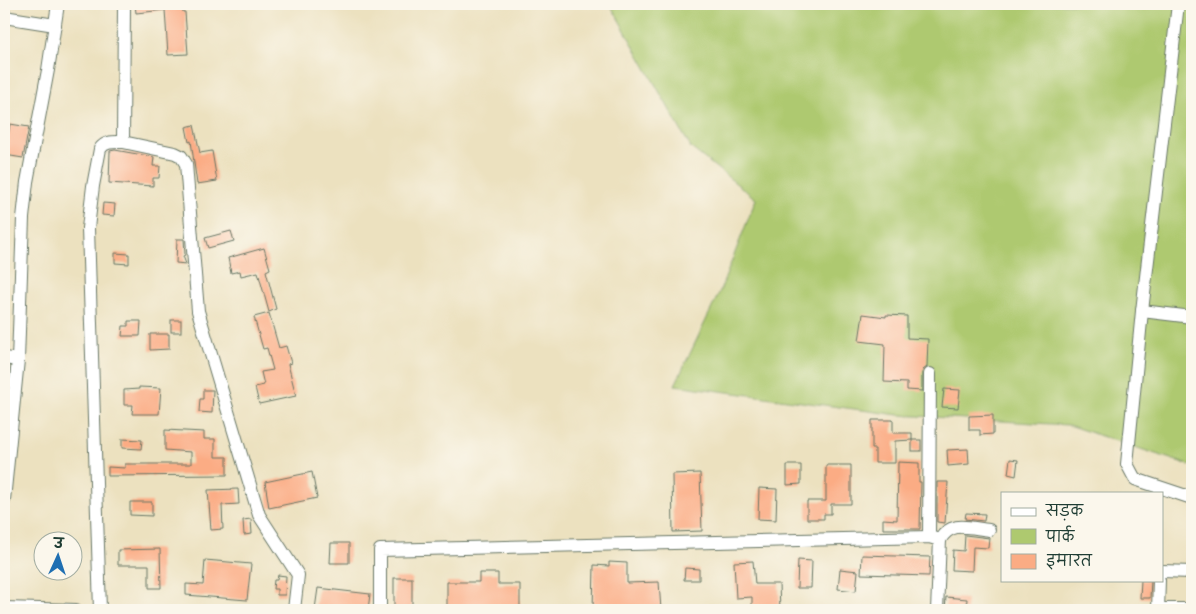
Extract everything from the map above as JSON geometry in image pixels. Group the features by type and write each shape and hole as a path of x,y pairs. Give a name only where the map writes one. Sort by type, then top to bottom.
{"street":[{"path":"4,500 18,360 23,218 27,182 58,4"},
{"path":"123,142 124,4"},
{"path":"1178,4 1142,311 1127,464 1135,479 1162,490 1192,498"},
{"path":"4,16 55,25"},
{"path":"100,610 88,228 100,149 108,143 123,142 175,153 181,156 186,164 198,311 260,516 298,575 294,610"},
{"path":"1142,311 1192,317"},
{"path":"4,358 18,360"},
{"path":"930,374 934,538 938,610"},
{"path":"380,610 380,550 934,538 952,526 989,530"},
{"path":"1164,571 1192,572"},
{"path":"1159,582 1158,610 1192,609"},
{"path":"4,608 76,610"}],"green space":[{"path":"610,4 1192,4 1192,466 1068,425 899,415 675,385 720,291 756,199 691,148"}],"building":[{"path":"135,4 182,4 183,12 185,12 188,54 168,55 165,10 136,13"},
{"path":"10,124 29,127 23,158 5,155"},
{"path":"194,125 200,153 212,151 217,181 197,184 191,141 189,142 186,127"},
{"path":"115,150 154,157 153,166 160,166 159,178 153,178 153,186 109,183 110,151"},
{"path":"103,203 115,204 114,216 102,215"},
{"path":"231,231 234,241 208,248 205,238"},
{"path":"177,239 184,239 185,255 183,256 186,264 176,263"},
{"path":"264,248 270,269 266,271 276,309 269,312 258,272 241,276 240,271 231,273 228,258"},
{"path":"115,253 129,254 129,264 115,263"},
{"path":"269,313 279,348 286,346 291,363 288,364 296,396 259,404 255,387 264,385 261,372 273,370 267,348 263,349 254,317"},
{"path":"863,314 886,317 886,315 907,316 907,338 928,339 927,367 922,373 922,391 907,390 907,383 884,382 885,344 859,341"},
{"path":"171,320 181,320 181,332 171,332"},
{"path":"128,321 141,321 140,336 122,336 123,326 128,326"},
{"path":"150,334 169,334 169,349 150,350"},
{"path":"139,387 161,388 159,414 132,414 133,405 124,405 124,390 139,389"},
{"path":"944,389 960,390 958,408 942,407"},
{"path":"203,390 213,390 212,413 199,412 200,399 203,399"},
{"path":"993,415 993,434 980,435 980,430 969,430 969,416"},
{"path":"872,420 893,420 893,433 912,433 912,440 895,441 895,463 875,463 875,449 872,449"},
{"path":"165,430 204,432 204,439 215,439 215,457 227,457 227,475 108,476 108,467 125,468 125,464 191,464 191,452 165,450"},
{"path":"122,439 142,440 141,449 122,448"},
{"path":"912,440 921,440 921,451 912,451"},
{"path":"968,449 969,464 948,466 947,450"},
{"path":"1010,459 1018,460 1016,476 1008,474"},
{"path":"898,462 919,463 919,482 921,482 920,529 883,529 883,519 897,520"},
{"path":"787,465 801,465 801,484 787,485"},
{"path":"826,465 851,465 851,504 831,504 831,514 824,514 824,519 807,519 807,501 826,501"},
{"path":"312,472 317,498 269,508 265,482"},
{"path":"700,473 702,531 673,532 672,474"},
{"path":"937,482 948,482 945,523 937,522"},
{"path":"759,488 777,489 776,520 758,519"},
{"path":"238,489 239,504 222,505 223,529 211,530 208,490"},
{"path":"130,502 152,502 152,516 130,515"},
{"path":"966,513 985,514 984,521 965,519"},
{"path":"251,519 252,534 244,535 243,520"},
{"path":"965,535 989,538 988,548 973,547 972,571 952,570 953,550 964,551"},
{"path":"331,543 349,543 349,563 330,563"},
{"path":"160,549 161,588 149,588 149,565 118,565 118,550"},
{"path":"862,555 930,557 929,576 861,574"},
{"path":"205,560 251,564 247,600 186,595 186,584 203,585"},
{"path":"798,560 812,561 811,588 797,588"},
{"path":"753,561 755,584 779,584 780,610 752,610 752,597 736,598 734,562"},
{"path":"609,562 627,563 627,583 659,582 661,610 593,610 594,565 609,566"},
{"path":"685,568 699,569 699,580 684,580"},
{"path":"840,569 858,571 856,591 838,589"},
{"path":"479,573 498,573 498,584 520,584 520,610 447,610 447,582 479,582"},
{"path":"278,575 286,576 285,595 277,595 277,589 273,589 274,580 277,580"},
{"path":"394,578 412,578 412,610 394,610"},
{"path":"1141,582 1151,582 1150,598 1140,598"},
{"path":"318,588 370,594 368,610 315,609"},
{"path":"946,597 967,599 966,610 945,610"}]}
